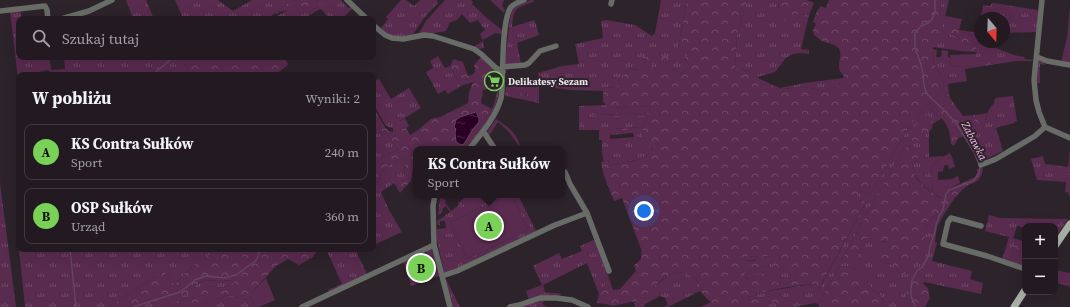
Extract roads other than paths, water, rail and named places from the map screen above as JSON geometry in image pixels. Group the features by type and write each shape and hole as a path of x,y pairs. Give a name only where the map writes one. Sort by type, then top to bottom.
{"main road":[{"path":"1058,242 1070,224"},
{"path":"1014,307 1022,295"}],"street":[{"path":"72,16 89,11 112,0"},
{"path":"347,0 364,16"},
{"path":"471,146 496,111 501,98 505,29 508,13 512,6 517,2 524,0"},
{"path":"1042,0 1034,80 1036,100 1045,128 1070,138"},
{"path":"0,11 45,6 48,16"},
{"path":"376,28 385,35 392,38 402,40 424,35 433,36 474,49 496,68 503,69 529,63 540,51 556,46"},
{"path":"1037,58 1053,63 1070,65"},
{"path":"980,165 996,159 1035,136 1045,128"},
{"path":"483,131 493,146"},
{"path":"565,172 570,184 587,213 609,271"},
{"path":"434,198 433,206 434,245 450,307"},
{"path":"442,276 457,271 555,225 587,213"},
{"path":"981,226 951,218 948,222 942,244 987,256 1022,268"},
{"path":"302,307 434,245"},
{"path":"510,307 540,298 572,300 588,307"}],"water":[{"path":"476,112 479,122 464,144 461,145 456,142 456,129 454,127 456,120 460,117"}],"waterway":[{"name":"Zabawka","path":"915,307 911,296 912,280 928,257 936,225 943,210 946,194 949,190 973,181 979,174 980,167 974,152 956,123 931,98 926,92 924,85 921,64 915,48 915,33 921,26 928,23 932,19 935,12 935,0"},
{"path":"156,72 170,60"},
{"path":"70,252 76,307"},
{"path":"133,307 180,292 195,280 206,276 225,278 236,275 254,262 260,252"}],"place":[{"name":"Delikatesy Sezam","path":"494,81"},
{"name":"KS Contra Sułków","path":"489,226"},
{"name":"OSP Sułków","path":"421,268"}]}
